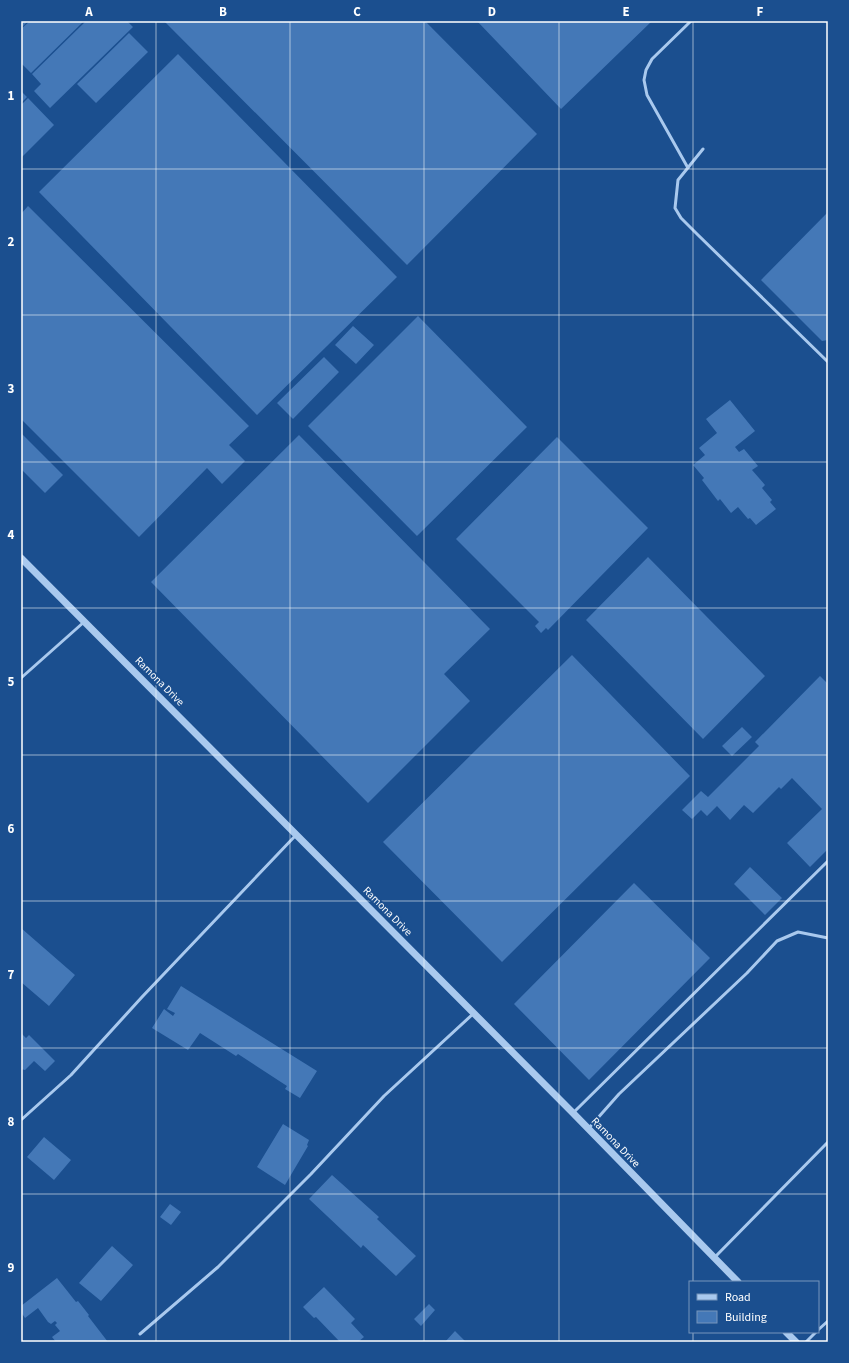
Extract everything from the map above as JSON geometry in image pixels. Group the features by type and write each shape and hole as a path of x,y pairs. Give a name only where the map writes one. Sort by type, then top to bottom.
{"street":[{"name":"Ramona Drive","path":"21,558 474,1013 737,1281"},
{"path":"787,1333 796,1342"}],"lane":[{"path":"688,168 647,95 644,80 646,70 652,59 691,21"},
{"path":"703,149 678,180 675,208 681,218 827,360"},
{"path":"21,678 84,622"},
{"path":"21,1120 71,1075 296,835"},
{"path":"573,1113 828,861"},
{"path":"588,1129 619,1094 747,973 777,941 798,932 828,938"},
{"path":"140,1334 218,1267 311,1174 384,1096 474,1013"},
{"path":"714,1258 828,1142"},
{"path":"819,1329 828,1321"},
{"path":"806,1342 815,1333"}],"building":[{"path":"21,21 28,21 21,28"},
{"path":"30,21 84,21 31,73 21,63 21,29"},
{"path":"86,21 127,21 133,27 50,108 34,91 41,84 32,74"},
{"path":"164,21 425,21 537,134 407,265"},
{"path":"477,21 652,21 561,109"},
{"path":"129,33 148,52 96,103 77,84"},
{"path":"178,54 397,277 257,415 39,192"},
{"path":"21,91 27,97 21,103"},
{"path":"28,98 54,125 21,158 21,105"},
{"path":"28,206 249,426 229,445 245,461 222,484 207,468 139,537 21,419 21,214"},
{"path":"828,212 828,340 822,341 761,280"},
{"path":"418,316 527,427 417,536 308,426"},
{"path":"353,326 374,345 356,364 335,345"},
{"path":"324,357 339,372 293,419 277,403"},
{"path":"730,400 755,431 735,447 739,452 744,449 758,466 752,470 765,485 762,488 772,500 770,502 776,509 756,525 750,518 748,519 738,507 731,513 720,499 718,501 702,480 704,478 693,465 705,455 699,448 717,433 706,419"},
{"path":"21,433 63,475 45,493 21,469"},
{"path":"299,435 490,629 444,674 470,701 368,803 151,582"},
{"path":"557,437 648,528 548,630 546,628 541,633 535,626 539,622 456,539"},
{"path":"648,557 765,676 703,739 586,620"},
{"path":"572,655 690,776 502,962 383,842"},
{"path":"820,676 828,684 828,849 810,867 787,843 822,809 792,778 781,789 779,787 753,813 744,805 730,820 717,806 707,816 701,810 692,819 682,810 701,791 708,797 759,746 755,742"},
{"path":"742,727 752,737 732,756 722,746"},
{"path":"750,867 782,898 765,915 734,884"},
{"path":"634,883 710,958 589,1080 514,1004"},
{"path":"21,928 75,975 49,1006 21,982"},
{"path":"181,986 317,1071 300,1098 285,1089 287,1086 238,1054 236,1056 200,1033 188,1050 152,1028 164,1009 173,1016 175,1013 167,1009"},
{"path":"21,1033 26,1038 29,1035 55,1061 45,1071 34,1061 25,1070 21,1069"},
{"path":"283,1124 309,1140 308,1146 285,1185 257,1167"},
{"path":"44,1137 71,1160 54,1180 27,1157"},
{"path":"332,1175 379,1217 377,1219 416,1256 396,1276 363,1245 361,1248 309,1199"},
{"path":"170,1204 181,1212 171,1225 160,1217"},
{"path":"112,1246 133,1265 101,1301 79,1283"},
{"path":"57,1278 76,1302 78,1301 108,1342 56,1342 52,1337 60,1331 55,1325 57,1323 55,1321 51,1324 48,1322 38,1308 25,1318 21,1312 21,1306"},
{"path":"324,1287 355,1319 351,1323 364,1337 358,1342 340,1342 316,1317 314,1318 303,1307"},
{"path":"429,1304 435,1310 421,1326 414,1319"},
{"path":"455,1331 466,1342 445,1342"}]}
